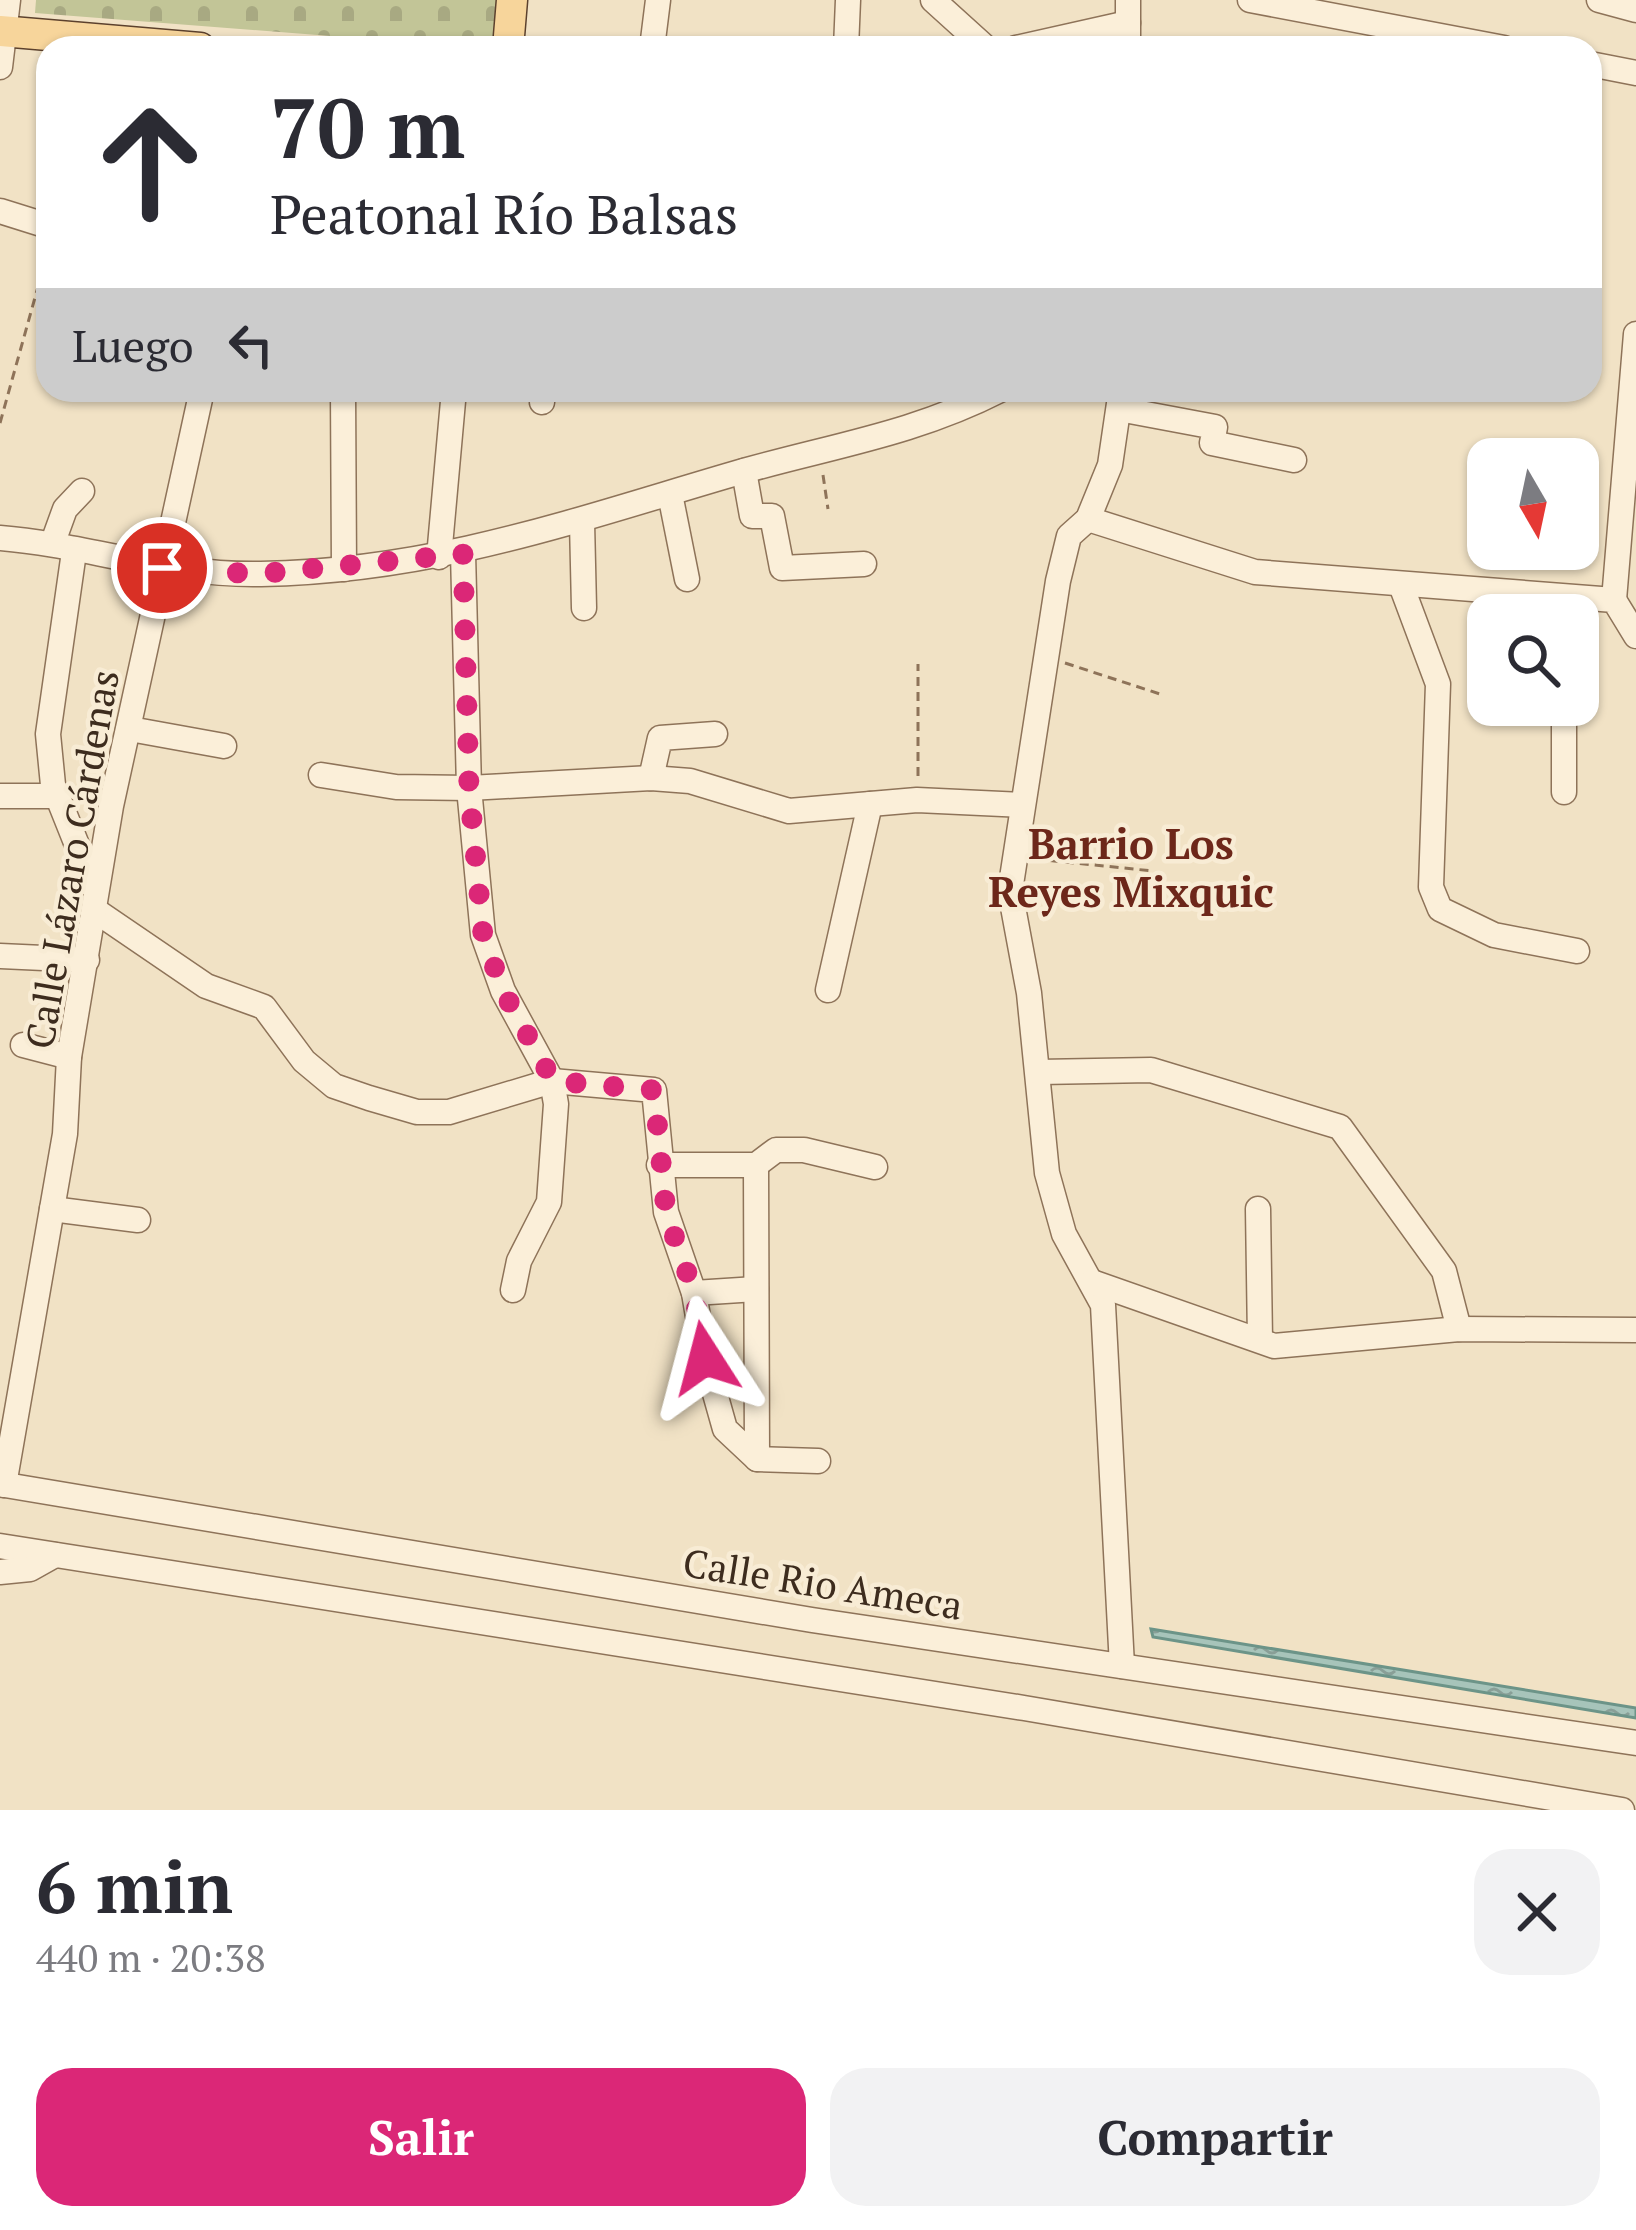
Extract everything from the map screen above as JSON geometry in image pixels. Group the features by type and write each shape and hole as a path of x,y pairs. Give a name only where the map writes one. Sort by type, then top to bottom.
{"main road":[{"path":"509,36 512,0"},
{"path":"2,31 60,36"}],"street":[{"path":"0,67 8,0"},
{"path":"654,36 658,0"},
{"path":"846,36 848,0"},
{"path":"933,0 973,36"},
{"path":"1250,0 1440,36"},
{"path":"1599,0 1636,10"},
{"path":"1072,36 1128,24"},
{"path":"1602,66 1636,73"},
{"path":"0,211 36,222"},
{"path":"1636,334 1614,600 1636,636"},
{"name":"Calle Lázaro Cárdenas","path":"2,1485 65,1134 69,1057 96,901 199,402"},
{"path":"343,402 344,569"},
{"path":"454,402 451,555 483,935 503,991 553,1081 556,1104 549,1202 519,1261 513,1290"},
{"path":"0,538 162,568 257,574 451,555 582,522 744,471 917,428 974,402"},
{"path":"1120,402 1110,465 1088,519 1069,536 1010,891 1039,1072 1047,1173 1064,1234 1103,1305 1122,1666"},
{"path":"1127,402 1214,427 1212,443 1294,460"},
{"path":"744,471 752,516 772,516 782,568 864,564"},
{"path":"82,491 65,509 50,699 50,766 96,901 206,986 264,1007 304,1061 334,1086 417,1112 448,1112 553,1081 654,1090 666,1212 694,1293 705,1358 725,1430 757,1459 818,1461"},
{"path":"670,494 687,579"},
{"path":"1088,519 1256,572 1467,594"},
{"path":"582,522 584,608"},
{"path":"1401,586 1438,684 1430,887 1440,909 1494,934 1577,950"},
{"path":"1599,602 1614,600"},
{"path":"1564,726 1564,792"},
{"path":"130,729 224,746"},
{"path":"651,778 660,738 715,734"},
{"path":"321,775 396,787 651,778 690,781 789,811 917,800 1021,806"},
{"path":"0,796 58,796"},
{"path":"828,990 870,804"},
{"path":"0,956 87,960"},
{"path":"23,1045 69,1057"},
{"path":"1039,1072 1151,1070 1340,1127 1444,1271 1460,1329"},
{"path":"659,1165 756,1165 776,1150 804,1150 875,1167"},
{"path":"756,1165 757,1459"},
{"path":"52,1209 138,1220"},
{"path":"1258,1209 1259,1340"},
{"path":"1092,1282 1288,1347 1460,1329 1636,1330"},
{"path":"694,1293 756,1289"},
{"name":"Calle Rio Ameca","path":"2,1485 1122,1666 1636,1743"},
{"path":"0,1546 1024,1708 1622,1810"},
{"path":"0,1572 30,1569 55,1555"}],"path":[{"path":"0,423 36,294"},
{"path":"820,454 828,509"},
{"path":"1046,657 1160,694"},
{"path":"917,800 919,664"},
{"path":"1015,857 1153,871"}],"green space":[{"path":"36,0 499,0 496,36 329,36 35,13"}],"water":[{"path":"1151,1629 1636,1708 1636,1718 1153,1637"}],"district":[{"name":"Barrio Los Reyes Mixquic","path":"1131,867"}],"route":[{"path":"162,568 257,574 463,554 469,788 483,935 503,991 553,1081 654,1090 666,1212 694,1293 705,1358"}]}
